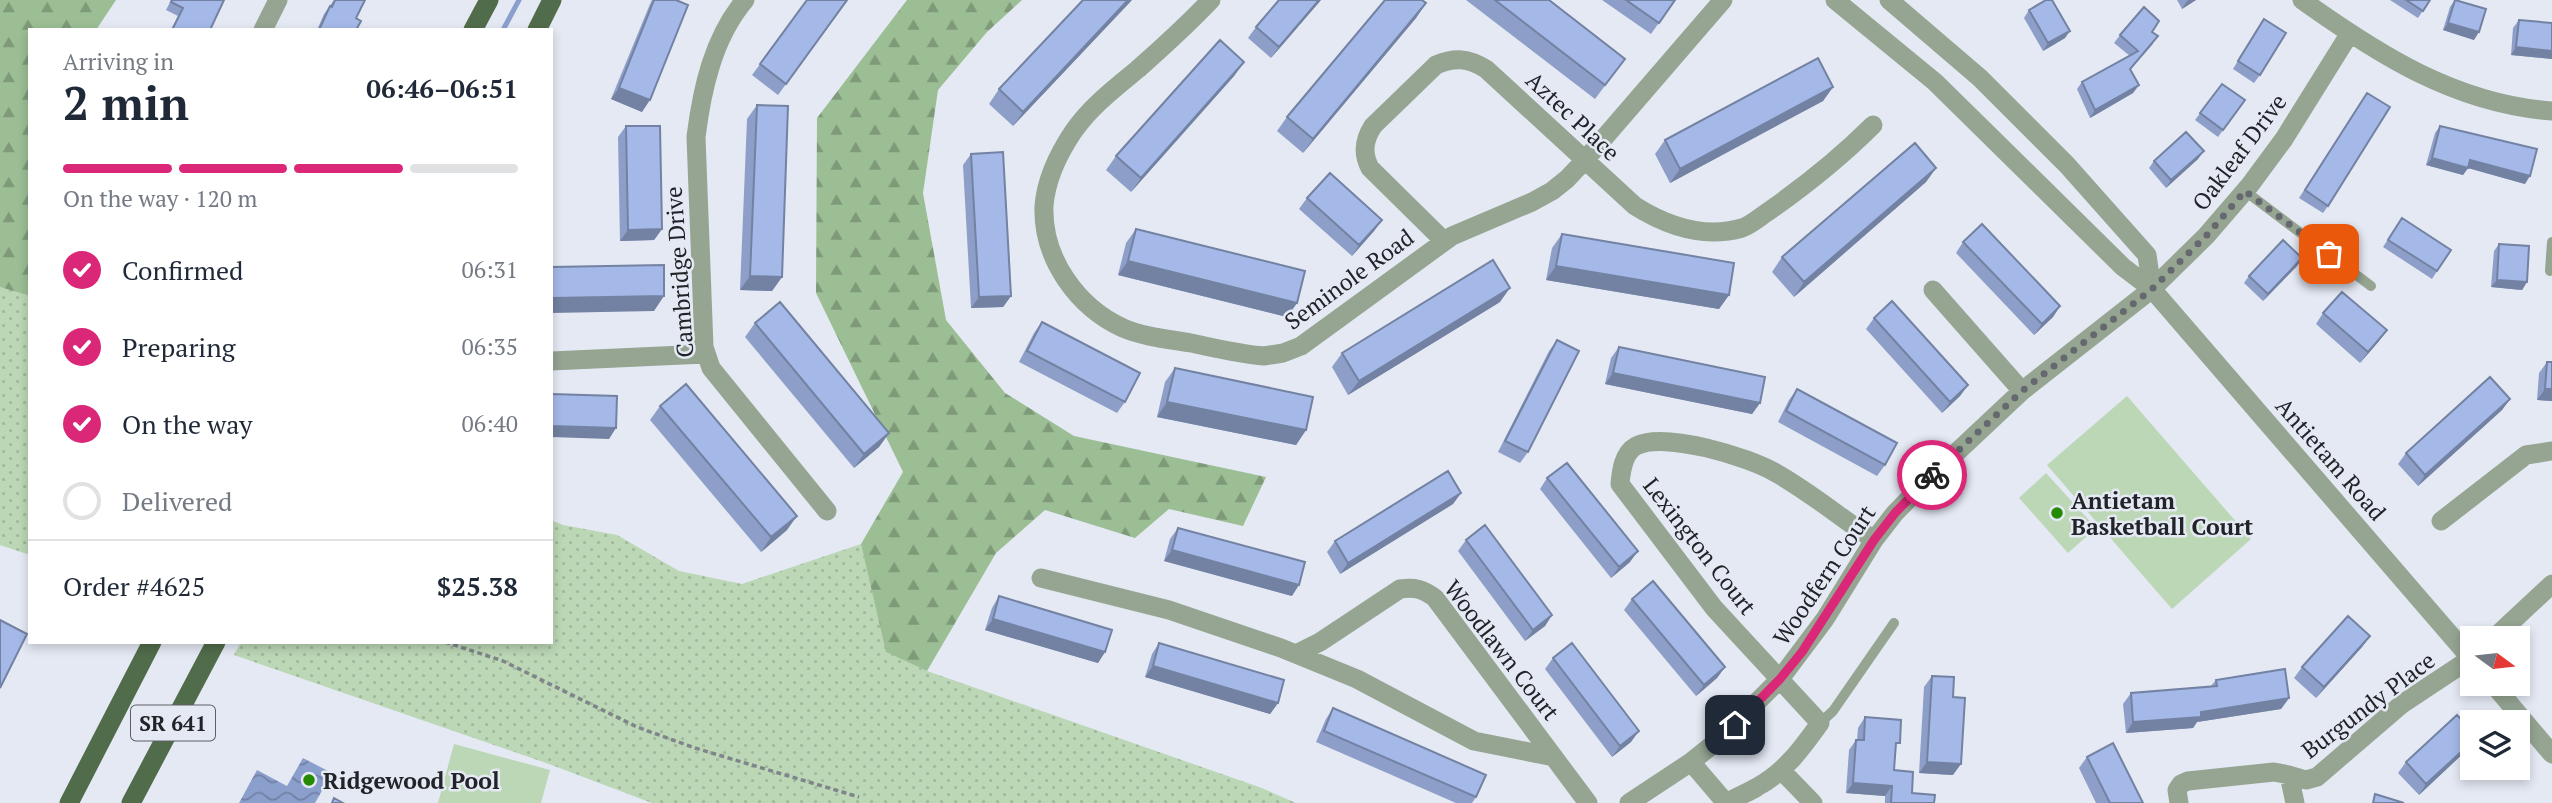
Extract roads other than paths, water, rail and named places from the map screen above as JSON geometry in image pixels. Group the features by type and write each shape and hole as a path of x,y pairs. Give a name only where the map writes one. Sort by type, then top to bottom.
{"main road":[{"path":"474,28 489,0"},
{"path":"538,28 552,0"},
{"name":"SR 641","path":"69,803 151,644"},
{"name":"SR 641","path":"131,803 214,644"}],"street":[{"path":"263,28 278,0"},
{"name":"Seminole Road","path":"1212,0 1176,36 1092,108 1074,131 1059,156 1049,183 1044,205 1045,228 1059,269 1084,302 1103,317 1142,334 1253,355 1283,353 1301,346 1444,241 1552,191 1585,160 1715,3"},
{"name":"Antietam Road","path":"1835,0 1935,82 2123,267 2152,289 2460,645"},
{"path":"1889,0 1980,78 2067,165 2147,255 2152,289"},
{"path":"2302,0 2410,69 2451,89 2491,103 2552,111"},
{"name":"Cambridge Drive","path":"737,2 711,63 696,137 705,354 711,368 827,511"},
{"name":"Oakleaf Drive","path":"2152,289 2206,236 2245,191 2284,139 2350,33"},
{"name":"Aztec Place","path":"1444,241 1370,168 1364,148 1373,126 1436,65 1448,60 1472,61 1486,69 1635,206 1676,227 1699,231 1744,227 1816,177 1873,125"},
{"name":"Woodfern Court","path":"1629,803 1691,762 1740,720 1780,679 1825,619 1874,540 1926,481 2022,391 2152,289"},
{"path":"1933,290 2022,391"},
{"path":"553,361 705,354"},
{"name":"Lexington Court","path":"1820,723 1714,608 1620,484 1621,470 1626,457 1635,446 1659,441 1710,448 1775,472 1874,540"},
{"path":"2441,521 2526,455 2552,451"},
{"name":"Woodlawn Court","path":"1041,578 1169,610 1296,654 1357,679 1474,741 1554,757"},
{"path":"2507,626 2552,584"},
{"name":"Woodlawn Court","path":"1296,654 1320,642 1400,589 1412,587 1426,591 1435,598 1588,803"},
{"name":"Burgundy Place","path":"2179,803 2177,790 2181,784 2188,781 2274,772 2306,780 2316,777 2402,704 2460,667"},
{"path":"2503,696 2552,754"},
{"path":"1691,762 1726,803 1759,787 1782,771 1820,723"},
{"path":"1782,771 1813,803"},
{"name":"Burgundy Place","path":"2289,775 2295,803"}],"lane":[{"path":"2245,191 2371,286"},
{"path":"2550,271 2552,242"},
{"path":"1820,723 1833,711 1894,623"}],"water":[{"name":"Ridgewood Pool","path":"303,758 332,773 315,803 239,803 257,770 287,786"}],"waterway":[{"path":"504,28 519,0"}],"place":[{"name":"Antietam Basketball Court","path":"2057,513"},
{"name":"Ridgewood Pool","path":"309,780"}]}
